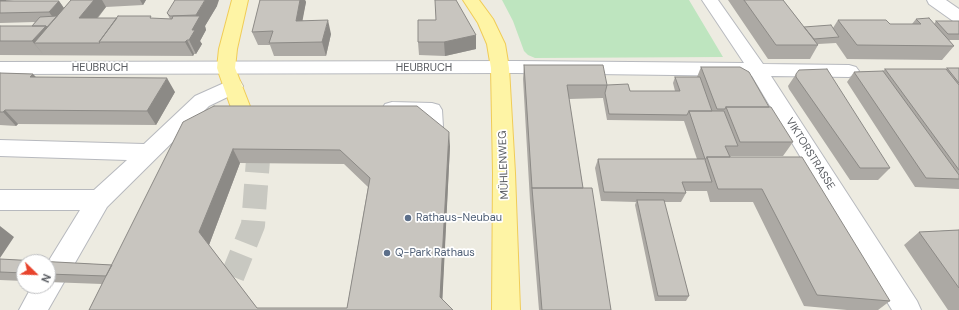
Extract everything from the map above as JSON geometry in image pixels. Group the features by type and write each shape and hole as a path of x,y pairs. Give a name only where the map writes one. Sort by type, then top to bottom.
{"main road":[{"path":"240,0 228,49 229,77 245,118"},
{"name":"MÜHLENWEG","path":"472,0 487,23 496,44 500,68 504,173 506,310"}],"street":[{"name":"VIKTORSTRASSE","path":"710,0 757,69 907,310"},
{"path":"935,0 959,17"},
{"name":"HEUBRUCH","path":"0,68 229,77 500,68 757,69 849,71"},
{"path":"56,273 99,200 229,77"},
{"path":"371,109 432,110 432,126"},
{"path":"0,148 148,152"},
{"path":"0,200 99,200"},
{"path":"33,310 43,294"}],"green space":[{"path":"502,0 689,0 723,57 535,58 528,55 524,51 513,21"}],"building":[{"path":"71,0 94,0 79,18 117,18 99,42 100,43 34,43"},
{"path":"175,0 205,0 196,15 170,16 167,13"},
{"path":"260,0 300,0 296,21 328,20 322,42 269,43 273,31 252,32"},
{"path":"435,0 456,0 476,35 444,42 418,42 418,20 436,20"},
{"path":"744,0 783,0 818,45 776,45"},
{"path":"0,1 59,1 49,12 0,13"},
{"path":"57,16 47,27 32,26 40,17"},
{"path":"118,16 151,16 150,18 172,19 173,16 200,16 192,30 195,30 189,40 185,42 99,42"},
{"path":"929,18 954,46 857,45 838,20 886,20 890,24 921,24 916,19"},
{"path":"936,21 959,21 959,34 948,34"},
{"path":"831,25 839,37 814,39 804,27"},
{"path":"0,26 46,26 32,41 0,41"},
{"path":"524,65 603,65 607,85 567,85 583,188 532,188"},
{"path":"701,67 740,67 749,72 769,107 726,107 725,109 717,109"},
{"path":"947,68 959,68 959,83"},
{"path":"827,69 890,168 860,168 796,77 799,70"},
{"path":"885,69 946,69 959,85 959,170"},
{"path":"883,71 959,175 959,179 926,178 854,72"},
{"path":"0,73 33,74 30,77 167,78 147,111 5,110 0,112"},
{"path":"675,77 700,77 712,111 689,111 687,115 609,114 605,93 607,85 628,84 630,91 680,91"},
{"name":"Rathaus-Neubau","path":"214,106 417,106 449,132 440,297 453,310 89,310 183,122","holes":["233,149 340,150 370,178 347,308 257,308 199,232"]},
{"path":"726,107 771,107 793,142 740,142"},
{"path":"689,111 724,111 738,146 725,146 730,157 707,157 705,160 712,182 682,182 686,193 604,192 598,159 705,159"},
{"path":"707,157 802,157 890,301 817,295 762,189 718,189"},
{"path":"532,188 592,188 611,310 542,310"},
{"path":"637,200 664,200 689,296 658,296"},
{"path":"959,230 959,288 919,232"},
{"path":"0,259 16,260 16,273 0,272"},
{"path":"56,262 112,265 106,276 56,274"}],"tunnel":[{"path":"219,310 253,225 258,160 250,135"}],"place":[{"name":"Rathaus-Neubau","path":"408,218"},
{"name":"Q-Park Rathaus","path":"387,253"}]}
